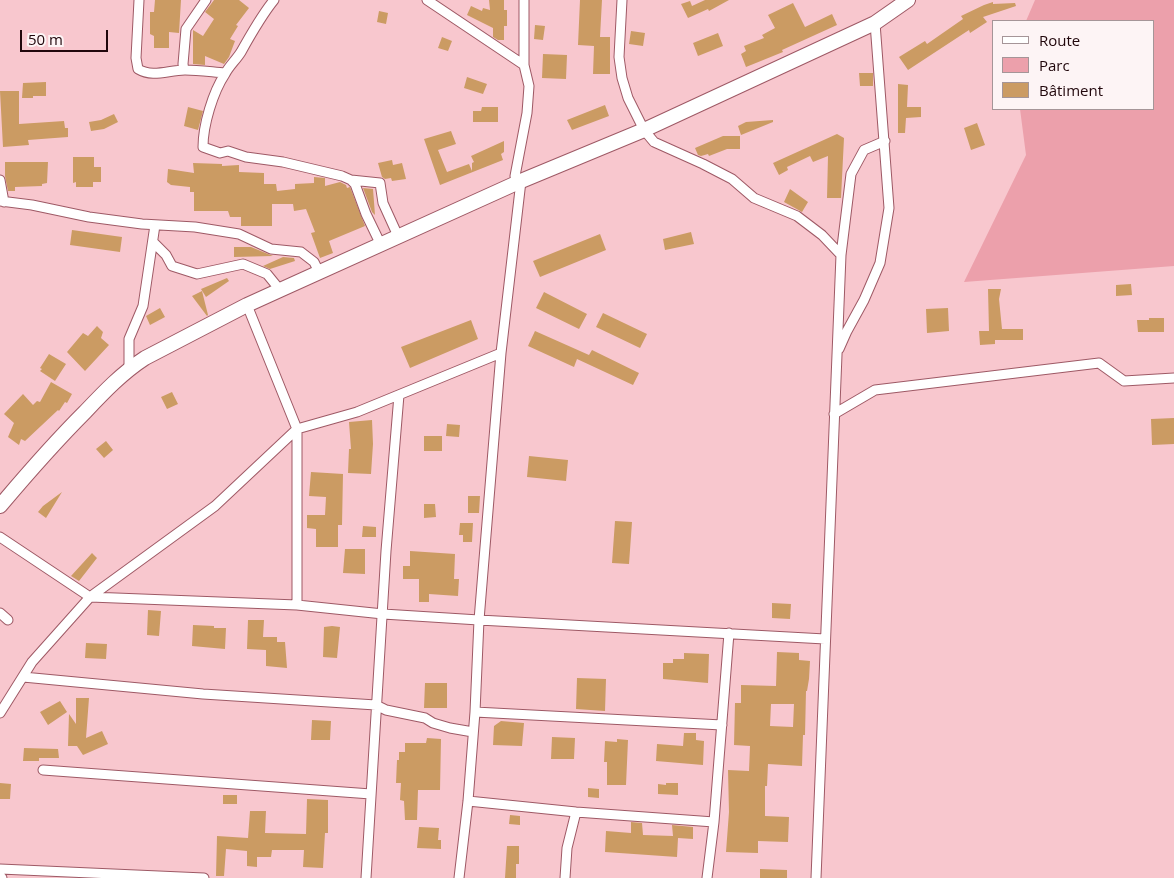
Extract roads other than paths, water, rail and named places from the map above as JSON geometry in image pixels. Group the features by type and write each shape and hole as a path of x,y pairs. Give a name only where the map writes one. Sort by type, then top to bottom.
{"street":[{"path":"139,0 136,58 138,69 146,73 155,74 184,70 225,73"},
{"path":"184,70 186,30 206,0"},
{"path":"274,0 236,60 225,73 214,98 203,137 203,147 220,153 228,151 246,157 283,162 342,176 351,180 380,183 383,203 398,236"},
{"path":"428,0 524,65"},
{"path":"521,181 515,176 527,112 529,86 524,65 524,0"},
{"path":"622,0 619,58 622,78 628,98 644,130 654,142 732,179 754,198 797,216 822,235 841,255"},
{"path":"0,506 48,450 113,383 129,368 145,358 247,305 521,181 644,130 875,23 905,1"},
{"path":"838,354 880,263 889,208 875,23"},
{"path":"816,878 841,255 851,174 864,150 885,141"},
{"path":"0,180 2,201 90,217 155,225 195,227 239,234 270,249 301,252 314,262 320,272"},
{"path":"351,180 355,184 381,245"},
{"path":"459,878 475,712 478,620 500,353 521,181"},
{"path":"129,368 129,340 143,306 155,225"},
{"path":"152,242 166,255 172,266 197,274 243,264 266,274 280,290"},
{"path":"247,305 298,429 297,605"},
{"path":"0,713 32,662 90,597 215,506 298,429 357,412 500,353"},
{"path":"834,414 875,390 1099,363 1124,381 1174,378"},
{"path":"366,878 376,705 399,395"},
{"path":"0,536 90,597 297,605 383,614 478,620 825,638"},
{"path":"0,613 8,620"},
{"path":"708,878 729,633"},
{"path":"23,677 203,694 376,705 386,710 425,718 433,723 450,728 473,732"},
{"path":"475,712 722,725"},
{"path":"43,770 371,794"},
{"path":"468,800 576,812 714,822"},
{"path":"565,878 567,848 576,812"},
{"path":"0,869 204,878"}]}
